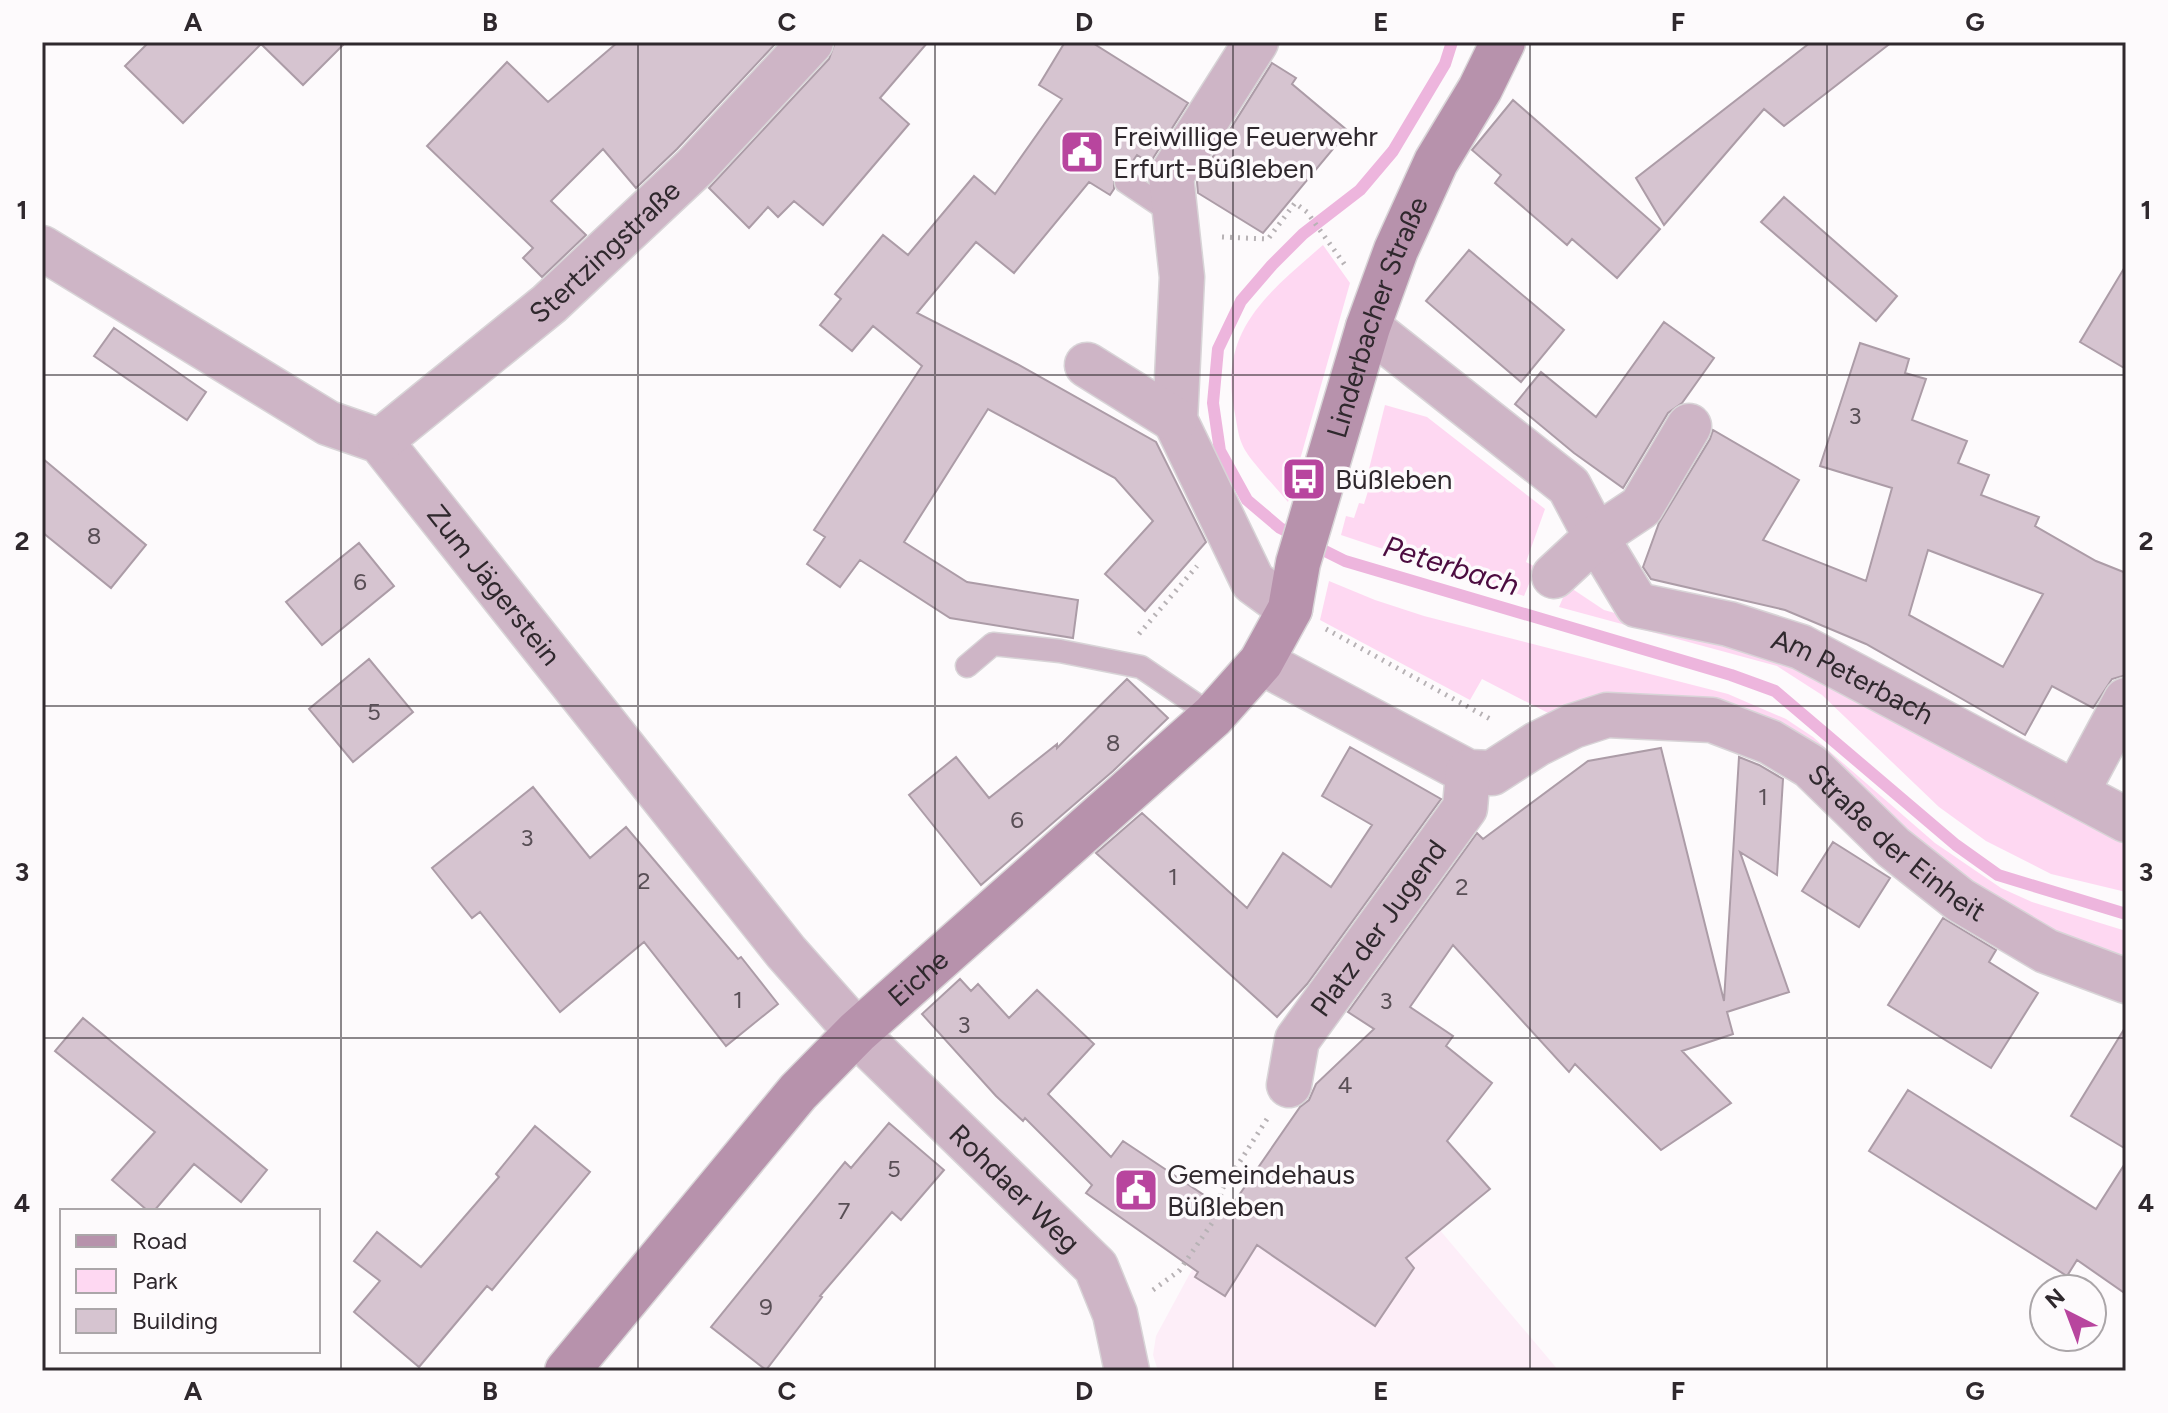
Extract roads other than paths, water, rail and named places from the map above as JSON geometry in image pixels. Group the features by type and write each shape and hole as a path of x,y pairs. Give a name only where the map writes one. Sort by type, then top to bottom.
{"street":[{"name":"Stertzingstraße","path":"380,441 549,304 695,167 811,42"},
{"path":"1256,42 1171,176 1182,277 1175,420 1253,582 1290,609"},
{"name":"Linderbacher Straße","path":"1290,609 1298,563 1368,327 1396,250 1436,162 1480,89 1503,42"},
{"path":"42,248 328,423 380,441"},
{"name":"Am Peterbach","path":"1368,327 1569,486 1637,605 1729,624 1801,647 2126,820"},
{"path":"1087,365 1175,420"},
{"path":"1554,576 1596,537 1641,507 1689,426"},
{"name":"Zum Jägerstein","path":"380,441 786,952 857,1032"},
{"name":"Eiche","path":"567,1371 798,1092 857,1032 1213,716 1261,662 1290,609"},
{"path":"1261,662 1468,772"},
{"path":"2076,793 2126,700"},
{"name":"Straße der Einheit","path":"1468,772 1492,773 1537,744 1573,726 1607,715 1712,720 1770,742 1810,766 1893,847 1960,900 2046,951 2126,981"},
{"name":"Platz der Jugend","path":"1289,1085 1297,1040 1465,808 1468,772"},
{"name":"Rohdaer Weg","path":"857,1032 1096,1267 1115,1314 1127,1371"}],"lane":[{"path":"1126,182 1176,225"},
{"path":"967,666 993,644 1060,651 1141,667 1213,716"}],"waterway":[{"name":"Peterbach","path":"1296,536 1280,528 1247,500 1220,451 1213,403 1218,349 1241,301 1272,265 1303,234 1360,190 1393,151 1445,64 1452,42"},
{"name":"Peterbach","path":"1313,545 1345,561 1731,675 1775,691 1956,845 1998,875 2126,914"}],"place":[{"name":"Freiwillige Feuerwehr Erfurt-Büßleben","path":"1082,152"},
{"name":"Büßleben","path":"1304,479"},
{"name":"Gemeindehaus Büßleben","path":"1136,1190"}]}
